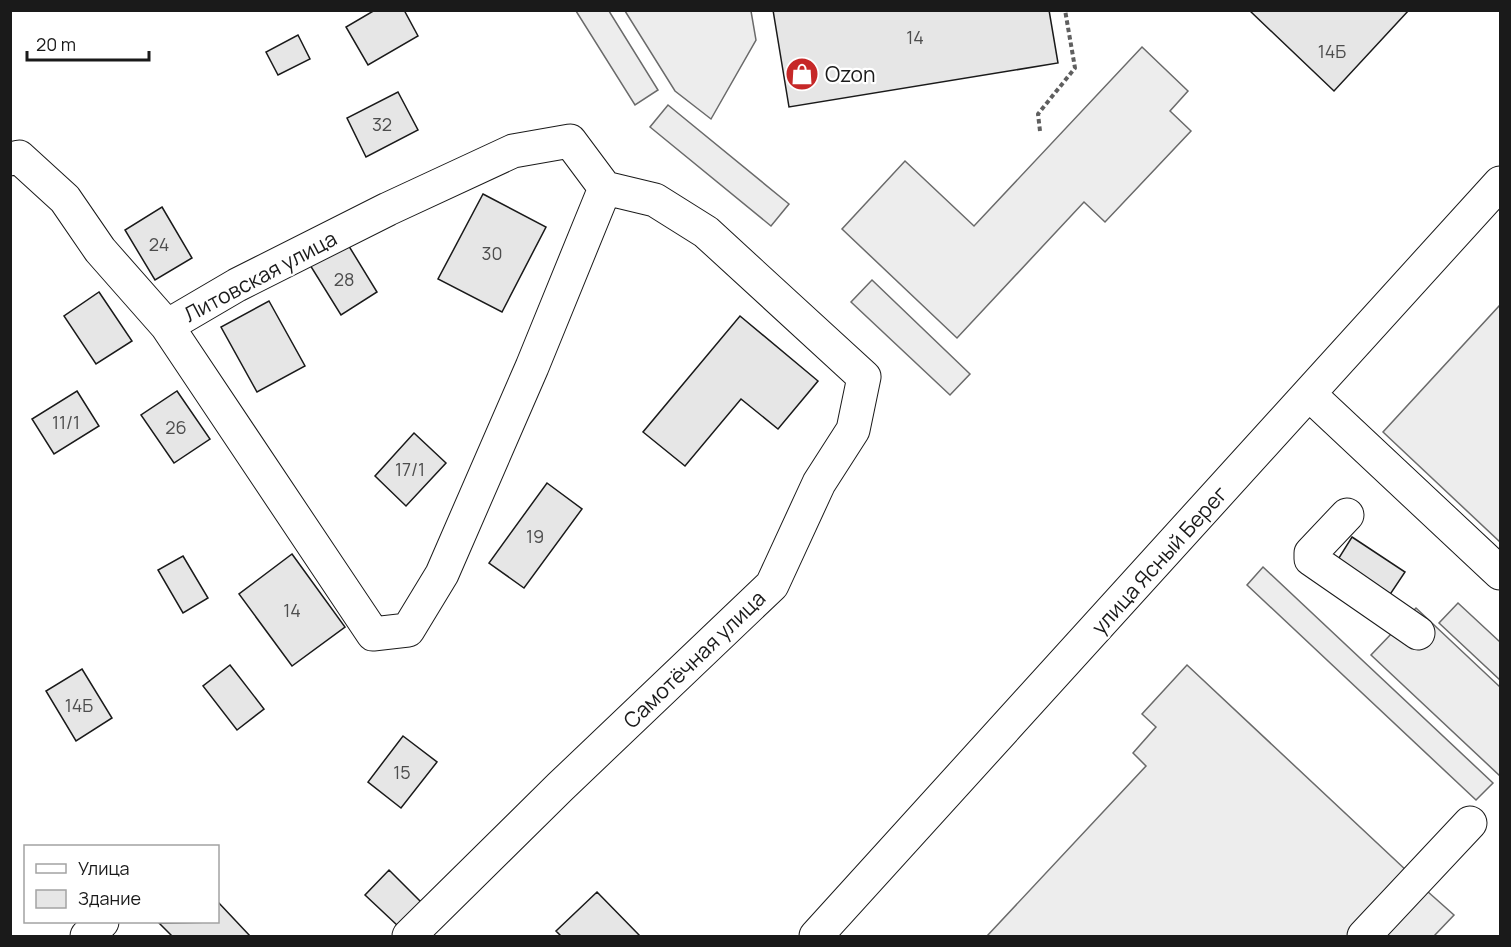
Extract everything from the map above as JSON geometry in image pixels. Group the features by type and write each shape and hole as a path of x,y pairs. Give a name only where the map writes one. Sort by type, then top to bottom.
{"street":[{"name":"Литовская улица","path":"10,159 19,157 64,199 100,250 167,326 237,285 388,209 513,151 570,141 605,188"},
{"name":"улица Ясный Берег","path":"816,936 1500,183"},
{"path":"167,326 373,634 408,630 442,574 532,367 605,188"},
{"name":"Самотёчная улица","path":"409,936 560,787 772,585 819,483 853,430 864,377 706,232 655,200 605,188"},
{"path":"1309,394 1500,573"},
{"path":"1347,515 1311,553 1311,559 1418,633"},
{"path":"1364,936 1470,823"},
{"path":"87,936 100,923"}],"path":[{"path":"1040,131 1038,114 1074,69 1065,10"}],"shaded area":[{"path":"576,11 609,11 658,90 635,105"},
{"path":"625,11 751,11 756,40 711,119 675,91"},
{"path":"1142,47 1188,91 1170,111 1191,131 1105,222 1084,202 957,338 842,229 905,161 974,226"},
{"path":"668,105 789,204 771,226 650,127"},
{"path":"872,280 970,374 950,395 851,302"},
{"path":"1500,305 1500,542 1383,432"},
{"path":"1263,567 1493,783 1476,800 1247,585"},
{"path":"1458,603 1500,642 1500,680 1439,623"},
{"path":"1416,608 1500,687 1500,776 1371,655"},
{"path":"1187,665 1408,872 1348,936 987,936 1146,766 1133,753 1156,727 1142,714"},
{"path":"1427,891 1454,915 1434,936 1385,936"}],"building":[{"path":"375,10 404,10 418,36 368,65 346,27"},
{"path":"773,10 1049,10 1058,63 789,107"},
{"path":"1249,10 1409,10 1334,91"},
{"path":"298,35 310,59 278,75 266,52"},
{"path":"398,92 418,130 366,157 347,118"},
{"path":"483,194 546,227 502,312 438,279"},
{"path":"162,207 192,258 155,280 125,230"},
{"path":"347,243 377,292 341,315 310,265"},
{"path":"99,292 132,341 96,364 64,316"},
{"path":"269,301 305,366 257,392 221,327"},
{"path":"740,316 818,381 778,429 741,399 685,466 643,432"},
{"path":"77,391 99,426 54,454 32,419"},
{"path":"177,391 210,439 174,463 141,415"},
{"path":"414,433 446,463 406,506 375,476"},
{"path":"547,483 582,509 524,588 489,563"},
{"path":"1352,537 1405,572 1389,596 1337,561"},
{"path":"292,554 345,627 292,666 239,594"},
{"path":"183,556 208,598 183,613 158,570"},
{"path":"230,665 264,709 237,730 203,686"},
{"path":"82,669 112,718 76,741 46,691"},
{"path":"403,736 437,762 401,808 368,782"},
{"path":"389,870 421,902 398,926 365,895"},
{"path":"597,892 640,936 561,936 556,931"},
{"path":"219,903 250,936 172,936 159,923 219,923"}],"place":[{"name":"Ozon","path":"802,74"}]}
